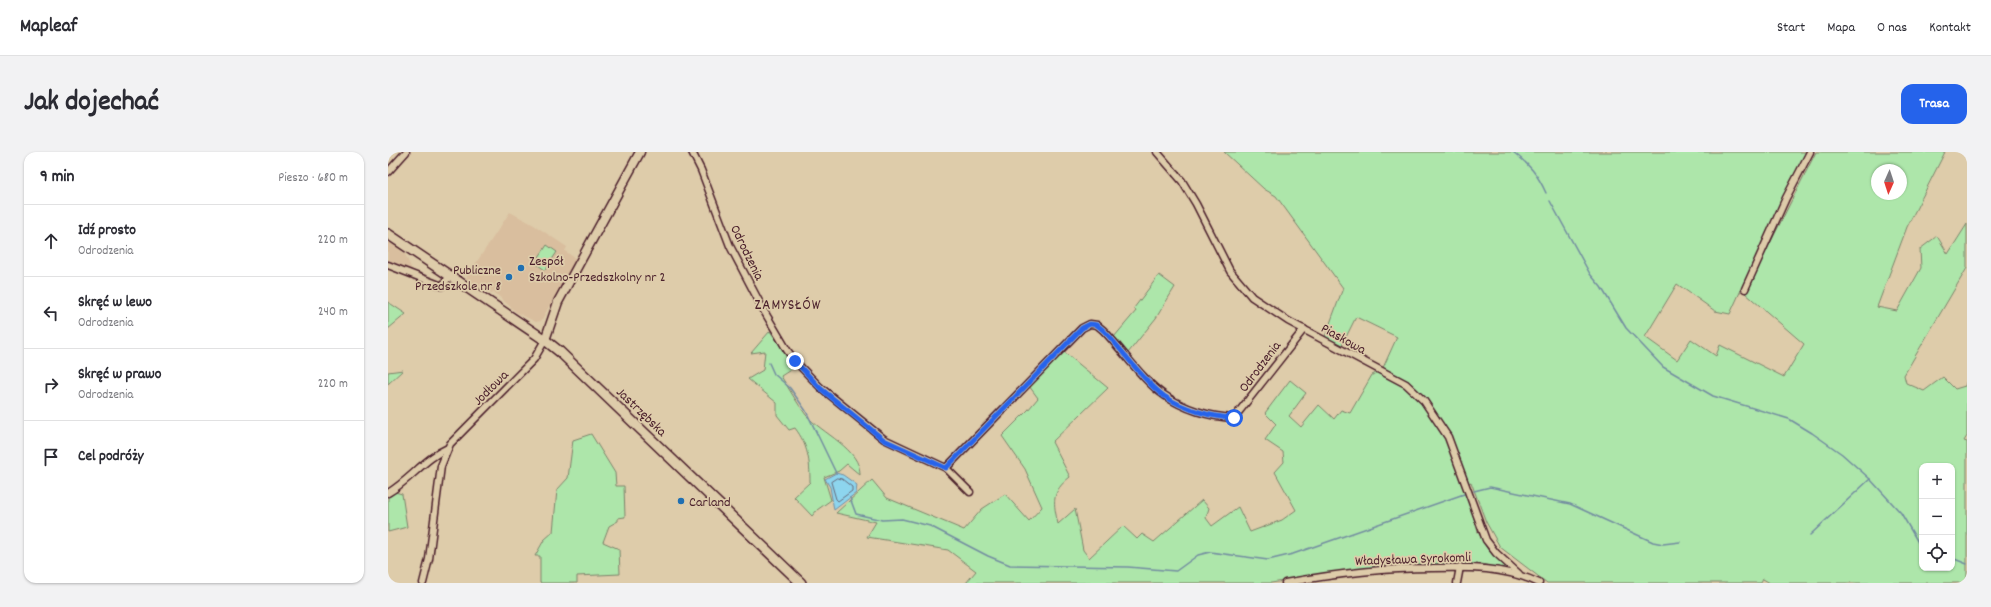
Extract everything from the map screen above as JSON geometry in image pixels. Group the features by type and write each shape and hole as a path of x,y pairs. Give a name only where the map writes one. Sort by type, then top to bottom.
{"main road":[{"name":"Jastrzębska","path":"388,234 545,340 588,378 801,583"}],"street":[{"path":"388,172 406,152"},
{"path":"545,340 558,302 640,152"},
{"name":"Odrodzenia","path":"692,152 701,170 730,246 764,311 795,361 820,388 884,440 946,468 970,492"},
{"name":"Piaskowa","path":"1157,152 1189,192 1219,253 1238,283 1252,297 1269,309 1304,329 1406,384 1424,401 1448,437 1461,468 1482,532 1486,540 1498,555"},
{"path":"1745,289 1786,198 1810,152"},
{"path":"388,265 442,286 450,276"},
{"name":"Odrodzenia","path":"946,468 1082,328 1090,324 1097,325 1103,330 1139,371 1164,395 1195,411 1221,418 1234,418 1304,329"},
{"name":"Jodłowa","path":"423,583 429,559 441,466 448,448 457,436 534,359 545,340"},
{"name":"Jodłowa","path":"388,493 396,488 436,453 448,448"},
{"name":"Władysława Syrokomli","path":"1498,555 1519,574"},
{"path":"1457,583 1460,567"},
{"name":"Władysława Syrokomli","path":"1285,583 1380,569 1472,567 1519,574 1539,583"}],"shaded area":[{"name":"Zespół Szkolno-Przedszkolny nr 2","path":"510,212 534,225 567,247 565,251 576,259 541,321 536,322 516,312 493,291 492,293 479,287 466,278"},
{"path":"388,239 405,254 413,272 388,262"}],"green space":[{"path":"1224,152 1807,152 1730,314 1715,311 1677,284 1645,337 1677,360 1691,339 1716,356 1720,345 1784,377 1804,344 1745,293 1816,152 1945,152 1907,227 1877,307 1897,311 1921,268 1920,249 1937,236 1948,254 1967,224 1967,268 1904,375 1906,383 1924,391 1943,377 1955,389 1965,386 1967,380 1967,436 1964,441 1967,442 1967,583 1770,583 1763,579 1761,583 1547,583 1500,547 1486,522 1471,482 1464,485 1478,532 1488,550 1509,569 1507,571 1482,564 1375,567 1271,583 966,583 976,571 948,550 867,537 876,522 836,513 872,480 887,498 964,530 982,509 1005,494 1029,521 1042,507 1025,469 1002,436 1038,398 1029,386 1063,351 1108,388 1052,442 1070,477 1059,488 1055,498 1055,509 1058,524 1075,509 1083,550 1089,558 1123,526 1137,539 1142,534 1154,542 1202,500 1209,508 1206,518 1212,526 1238,507 1250,532 1282,520 1296,510 1275,472 1284,462 1283,452 1265,440 1276,424 1265,413 1290,380 1306,393 1289,416 1301,427 1319,405 1334,419 1341,410 1350,413 1372,375 1382,370 1397,337 1356,317 1341,347 1325,337 1343,288 1276,196 1264,189"},
{"path":"547,245 557,252 545,270 535,263"},
{"path":"1159,275 1175,287 1156,318 1128,353 1114,337 1136,311 1134,308"},
{"path":"388,302 406,314 388,329"},
{"path":"770,331 795,367 781,376 799,406 813,422 847,449 859,466 860,475 847,464 839,471 824,477 831,500 817,510 812,516 794,497 810,482 809,460 803,441 795,428 789,430 777,415 777,403 748,379 763,370 765,351 751,353"},
{"path":"403,370 388,384 388,372"},
{"path":"591,434 615,473 616,486 624,486 625,517 618,518 618,521 609,526 603,542 619,549 620,574 577,576 577,583 540,583 540,556 535,556 544,540 553,532 557,490 568,478 573,440"},
{"path":"395,492 402,494 407,527 388,532 388,496"}],"water":[{"path":"836,473 843,475 857,485 856,493 834,510 830,487 825,479"}],"waterway":[{"path":"1513,152 1532,170 1546,193"},
{"path":"1550,201 1590,274 1601,287 1626,328 1663,367 1713,396 1789,419 1812,433 1842,454 1870,479 1901,513 1919,544"},
{"path":"769,363 774,374 790,388 806,411 836,473"},
{"path":"1810,535 1870,479"},
{"path":"1474,491 1490,487 1570,504 1653,542 1663,544 1680,542"},
{"path":"850,498 856,514 882,520 902,519 930,526 988,556 1010,565 1128,567 1176,571 1198,555 1210,552 1268,560 1293,554 1464,494"},
{"path":"1955,559 1967,564"}],"place":[{"name":"Zespół Szkolno-Przedszkolny nr 2","path":"521,268"},
{"name":"Publiczne Przedszkole nr 8","path":"509,277"},
{"name":"Carland","path":"681,501"}],"district":[{"name":"ZAMYSŁÓW","path":"788,304"}],"route":[{"path":"795,361 820,388 884,440 946,468 1082,328 1090,324 1097,325 1103,330 1139,371 1164,395 1195,411 1221,418 1234,418"}]}
